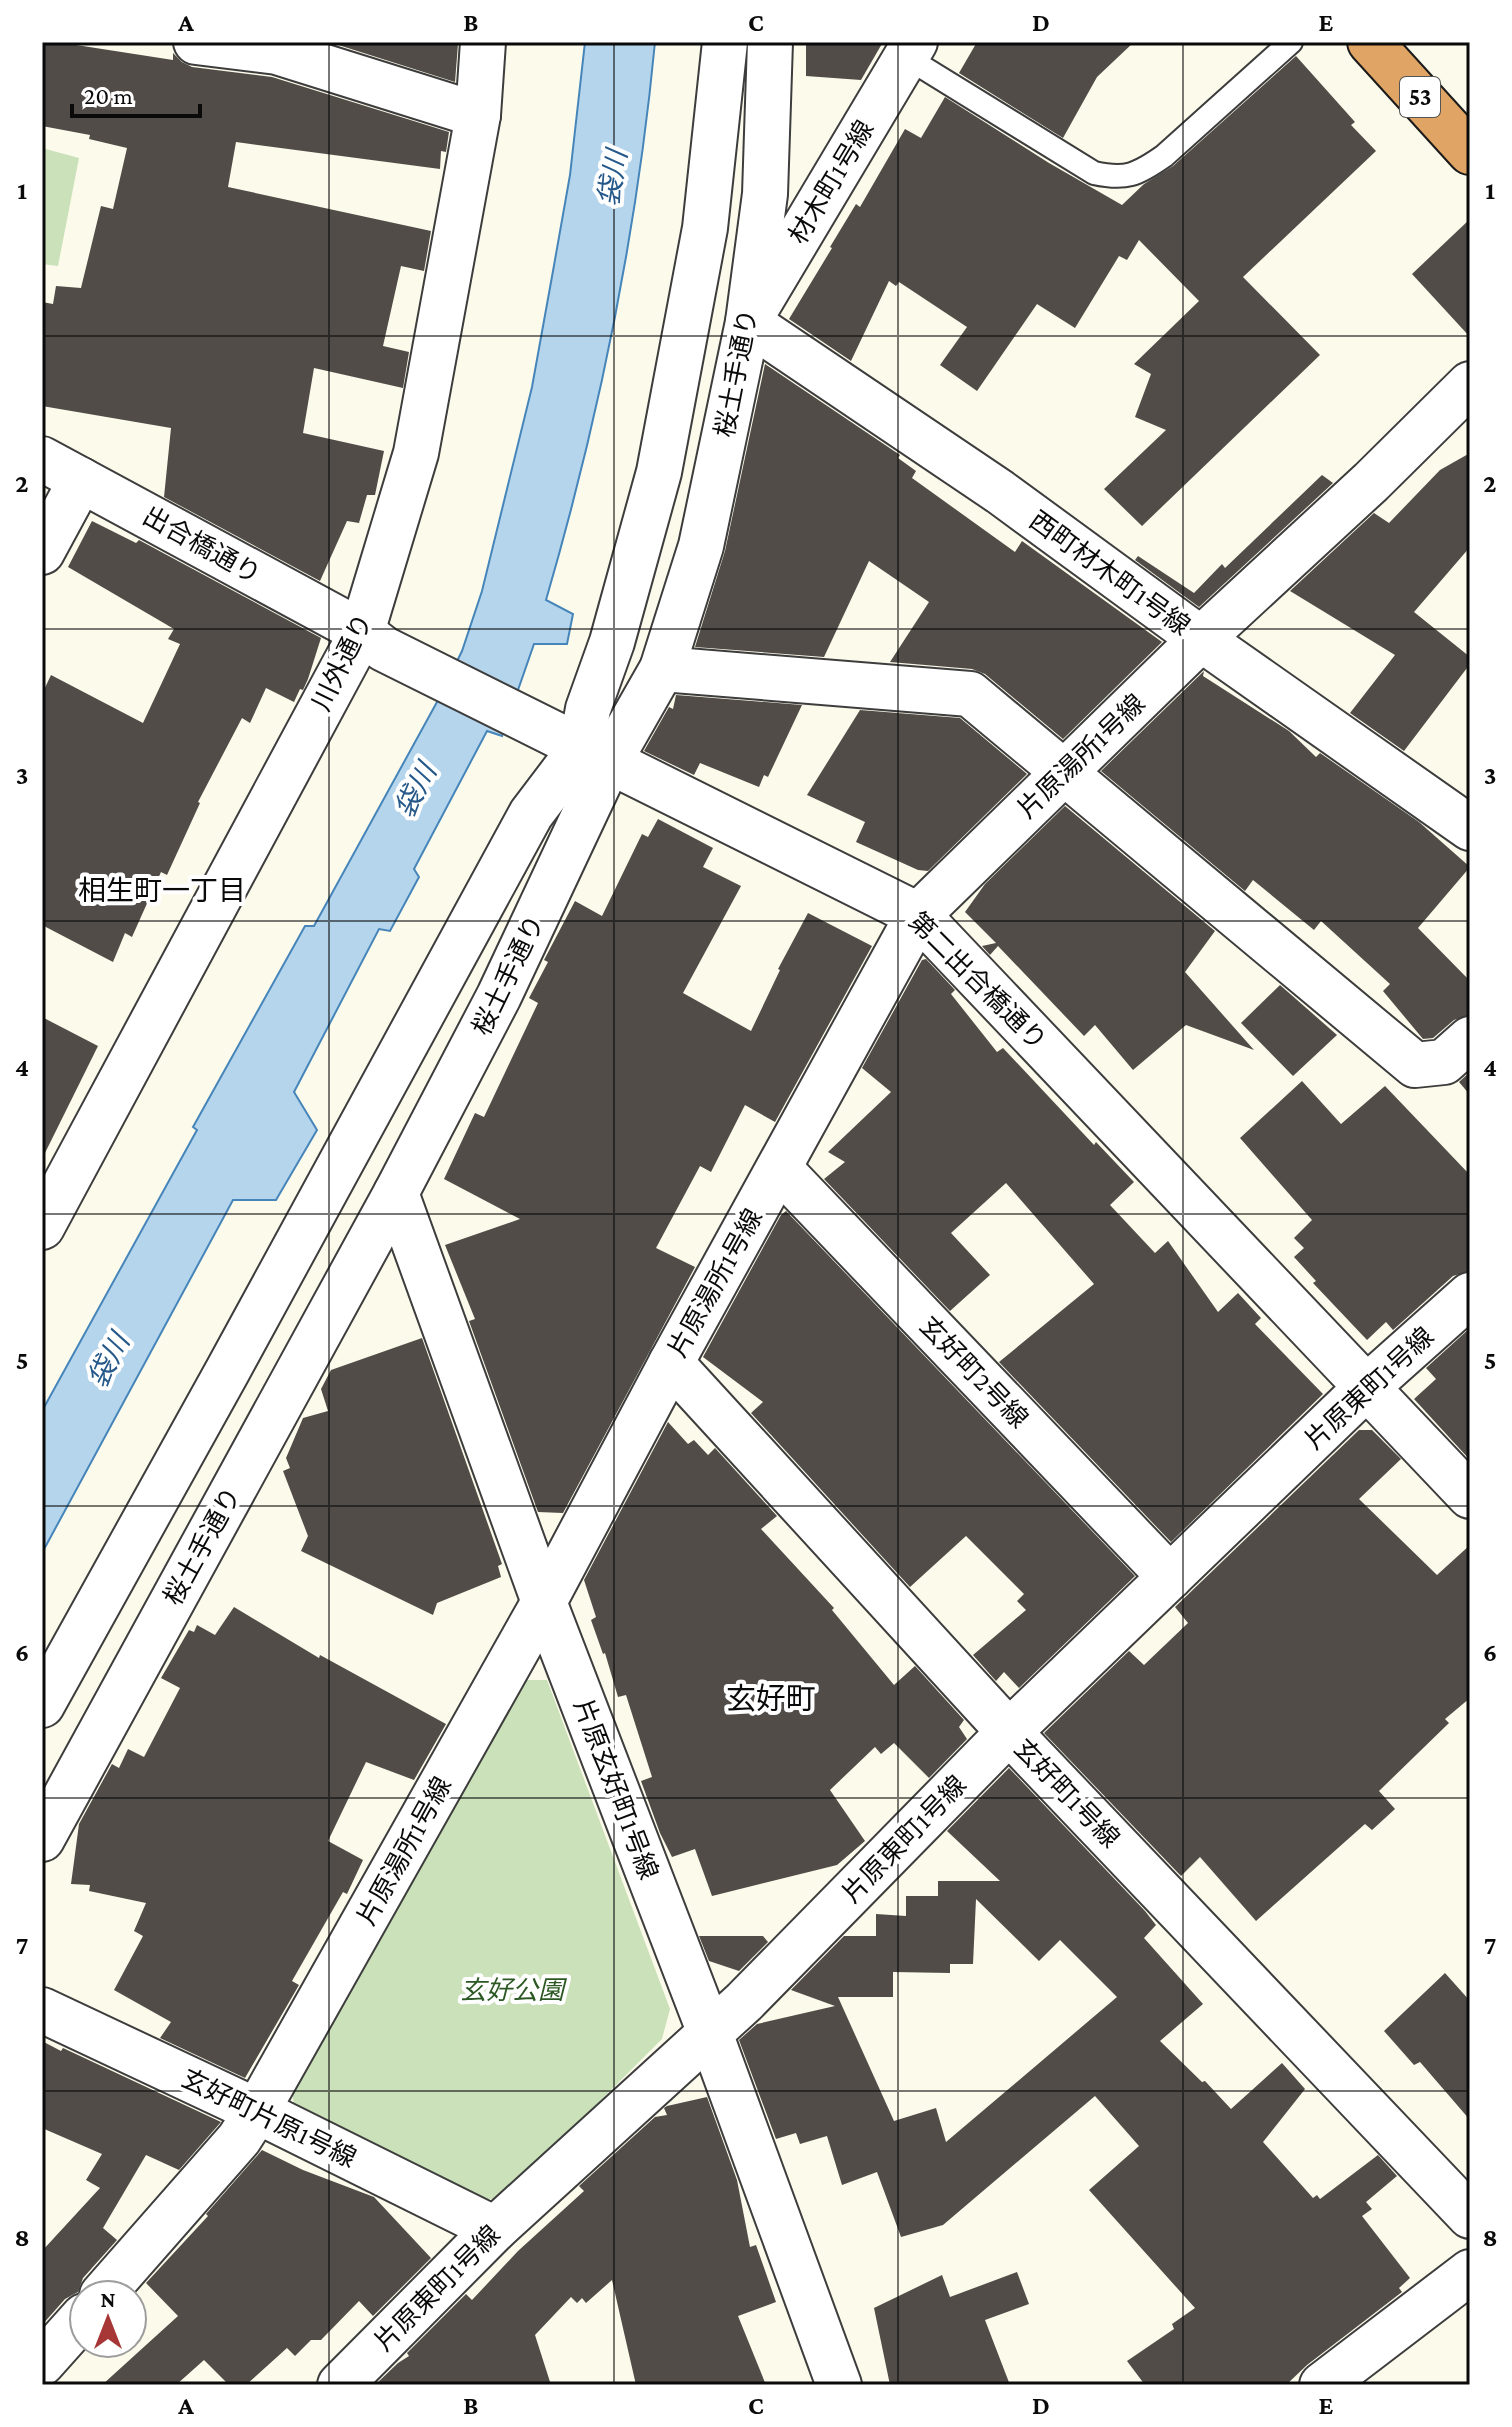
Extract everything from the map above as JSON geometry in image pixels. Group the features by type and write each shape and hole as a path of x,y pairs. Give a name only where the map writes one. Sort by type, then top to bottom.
{"highway":[{"name":"53","path":"1370,42 1470,152"}],"street":[{"path":"196,42 277,52 478,115"},
{"name":"川外通り","path":"42,1227 373,641 416,453 478,115 483,42"},
{"path":"42,1705 299,1264 531,814 580,747 588,709 612,642 659,472 716,242 712,175 725,42"},
{"name":"桜土手通り","path":"42,1839 396,1193 499,996 580,747 662,669 701,546 748,322 765,194 770,42"},
{"name":"材木町1号線","path":"748,322 910,49"},
{"name":"西町材木町1号線","path":"748,322 1000,492 1201,639 1470,828"},
{"name":"片原湯所1号線","path":"116,2279 239,2139 257,2111 544,1602 671,1363 918,915 1201,639 1371,482 1470,384"},
{"name":"出合橋通り","path":"42,459 373,641"},
{"path":"42,552 81,480"},
{"name":"第二出合橋通り","path":"373,641 918,915 1470,1496"},
{"path":"662,669 970,694 1415,1065 1444,1062 1470,1039"},
{"name":"玄好町2号線","path":"779,1168 1170,1577"},
{"name":"片原玄好町1号線","path":"396,1193 544,1602 710,2033 839,2385"},
{"name":"片原東町1号線","path":"340,2385 495,2229 744,2002 1009,1732 1368,1386 1470,1295"},
{"name":"玄好町1号線","path":"671,1363 1009,1732 1470,2216"},
{"name":"玄好町片原1号線","path":"42,2010 257,2111 495,2229"},
{"path":"1322,2385 1470,2272"},
{"path":"42,2363 68,2334"}],"lane":[{"path":"910,49 1094,173 1117,177 1143,171 1164,156 1291,42"}],"green space":[{"path":"42,148 79,158 58,266 42,264"},
{"name":"玄好公園","path":"527,1680 547,1680 670,2009 662,2039 502,2199 473,2199 295,2112 292,2091"}],"water":[{"name":"袋川","path":"585,42 655,42 638,183 614,324 583,463 546,600 573,614 567,644 534,644 502,736 487,731 414,869 419,877 390,931 379,929 294,1092 317,1130 276,1200 233,1200 42,1553 42,1411 197,1130 193,1127 305,926 314,926 462,651 482,591 532,387 570,175"}],"building":[{"path":"42,42 173,60 173,53 192,67 272,77 449,132 446,152 441,151 440,169 236,142 228,187 431,231 424,271 401,266 383,346 409,352 403,388 314,368 303,433 384,451 375,495 367,495 359,523 347,521 320,581 164,497 171,428 42,406 42,302 53,304 56,286 81,288 101,206 113,209 127,148 89,139 90,135 42,126"},
{"path":"329,42 458,44 455,82"},
{"path":"806,42 883,42 861,80 806,76"},
{"path":"977,42 1134,42 1097,77 1063,138 959,73"},
{"path":"1296,56 1355,122 1351,125 1376,151 1243,277 1320,355 1142,526 1104,489 1166,430 1135,417 1151,374 1134,364 1199,301 1139,240 1127,260 1119,256 1075,328 1037,304 977,391 940,365 967,327 899,282 896,286 889,281 851,361 789,319 856,204 860,207 905,129 921,138 945,97 1122,205 1144,184 1173,166"},
{"path":"1470,219 1470,337 1412,274"},
{"path":"765,364 900,455 898,458 916,471 912,478 1015,552 1022,541 1162,642 1063,739 985,674 972,669 890,662 929,602 869,561 824,657 695,647 725,551"},
{"path":"1470,453 1470,547 1414,612 1470,657 1470,664 1404,751 1350,713 1395,655 1290,591 1374,513 1389,523 1440,470"},
{"path":"1322,475 1333,483 1199,607 1135,560 1138,556 1194,593 1222,564 1225,568"},
{"path":"92,521 136,543 139,540 321,638 308,679 294,702 266,688 250,723 242,718 198,802 167,875 161,872 132,937 125,933 113,962 42,925 42,694 51,675 143,723 180,644 168,639 174,629 68,567"},
{"path":"1204,671 1203,676 1289,731 1316,757 1320,753 1419,822 1470,867 1418,928 1470,981 1470,1015 1454,1020 1433,1038 1423,1039 1383,991 1390,984 1321,921 1314,930 1253,880 1245,891 1101,771"},
{"path":"676,695 802,705 768,777 764,775 759,787 700,763 694,775 644,751 669,707 673,709"},
{"path":"860,710 960,718 1027,774 928,871 918,870 856,842 865,822 807,795"},
{"path":"1065,806 1215,931 1185,972 1254,1050 1186,1025 1133,1070 1095,1025 1084,1036 998,946 990,955 982,946 996,943 965,912 985,884"},
{"path":"658,819 713,848 703,867 741,886 683,993 751,1031 778,969 808,913 872,946 775,1122 745,1105 711,1172 700,1166 656,1248 695,1267 563,1513 538,1512 469,1321 475,1319 445,1245 520,1219 444,1179 475,1113 484,1117 538,1003 529,998 548,962 544,960 575,901 602,916 642,834 648,837"},
{"path":"926,959 955,990 951,994 997,1052 1003,1048 1094,1145 1096,1142 1134,1182 1110,1205 1155,1253 1168,1241 1218,1312 1238,1293 1261,1318 1255,1324 1323,1394 1171,1542 999,1362 1094,1284 1006,1183 951,1233 990,1275 950,1311 824,1179 845,1162 828,1152 891,1092 862,1068 922,960"},
{"path":"1280,985 1337,1035 1293,1076 1241,1023"},
{"path":"42,1017 98,1046 42,1159"},
{"path":"1470,1072 1470,1095 1459,1082"},
{"path":"1302,1081 1341,1124 1385,1086 1470,1175 1470,1271 1453,1276 1393,1330 1386,1322 1367,1340 1313,1283 1316,1281 1294,1257 1304,1248 1294,1238 1312,1220 1240,1138"},
{"path":"786,1211 1135,1576 1019,1688 1004,1672 996,1681 973,1655 1026,1610 1017,1601 1024,1594 966,1536 910,1587 751,1413 763,1402 703,1357"},
{"path":"1470,1328 1470,1460 1414,1399 1436,1379 1426,1368"},
{"path":"422,1338 502,1564 498,1566 501,1577 437,1603 433,1615 301,1551 308,1536 283,1471 290,1468 286,1458 303,1418 328,1411 321,1389 331,1370"},
{"path":"668,1422 688,1444 694,1440 708,1455 715,1448 777,1516 761,1529 834,1608 832,1610 894,1685 915,1666 964,1720 959,1727 967,1739 929,1778 894,1743 881,1754 875,1747 830,1790 865,1841 837,1865 712,1896 695,1849 672,1857 660,1833 641,1781 652,1777 626,1695 618,1697 591,1620 596,1617 584,1580"},
{"path":"1359,1430 1372,1430 1401,1459 1359,1499 1437,1575 1470,1545 1470,1698 1445,1719 1449,1723 1379,1791 1395,1809 1372,1830 1365,1824 1256,1921 1200,1857 1181,1876 1044,1733 1129,1651 1144,1665 1188,1623 1175,1607"},
{"path":"234,1607 319,1658 320,1655 446,1724 414,1780 366,1762 328,1841 363,1860 347,1894 343,1892 292,1981 299,1985 245,2078 160,2038 171,2022 114,1990 143,1936 134,1931 146,1903 89,1891 90,1885 71,1884 79,1824 112,1764 119,1768 128,1749 144,1757 180,1688 161,1678 189,1630 194,1632 197,1625 215,1635"},
{"path":"1009,1768 1145,1911 1156,1925 1144,1938 1203,2004 1160,2041 1231,2109 1282,2063 1305,2089 1263,2142 1313,2198 1317,2195 1320,2199 1378,2155 1397,2176 1366,2202 1372,2209 1362,2216 1410,2278 1399,2288 1402,2292 1307,2365 1286,2385 1145,2385 1127,2361 1174,2329 1172,2324 1195,2308 1089,2190 1139,2146 1095,2096 943,2225 901,2237 877,2172 842,2185 827,2136 800,2144 796,2133 776,2139 739,2040 757,2024 835,2006 791,1990 844,1936 876,1936 876,1914 906,1916 906,1896 938,1896 938,1881 1000,1881 947,1831","holes":["976,1899 1039,1961 1060,1940 1117,1997 946,2142 936,2108 894,2121 838,1997 893,1997 893,1972 950,1973 950,1964 973,1964"]},
{"path":"699,1936 763,1936 768,1942 739,1971 709,1961"},
{"path":"1445,1973 1470,2001 1470,2120 1420,2062 1414,2065 1384,2031"},
{"path":"42,2041 221,2122 179,2170 146,2155 103,2228 117,2240 83,2279 68,2279 68,2297 42,2325 42,2251 100,2188 86,2180 102,2154 42,2128"},
{"path":"707,2097 737,2180 750,2247 756,2245 776,2302 738,2316 766,2385 636,2385 612,2280 586,2303 582,2298 577,2303 571,2297 535,2335 551,2385 375,2385 409,2356 407,2353 466,2294 472,2300 518,2251 584,2191 579,2186 655,2117 667,2115 664,2108"},
{"path":"262,2150 303,2170 374,2197 431,2258 373,2316 359,2301 321,2340 311,2340 295,2356 287,2348 246,2385 229,2385 204,2360 176,2385 102,2385 131,2359 148,2359 148,2343 178,2316 148,2285 148,2281 208,2216 206,2214"},
{"path":"1017,2272 1029,2304 985,2320 1010,2385 890,2385 874,2308 942,2275 950,2297"}],"district":[{"name":"相生町一丁目","path":"162,890"},
{"name":"玄好町","path":"771,1699"}]}
